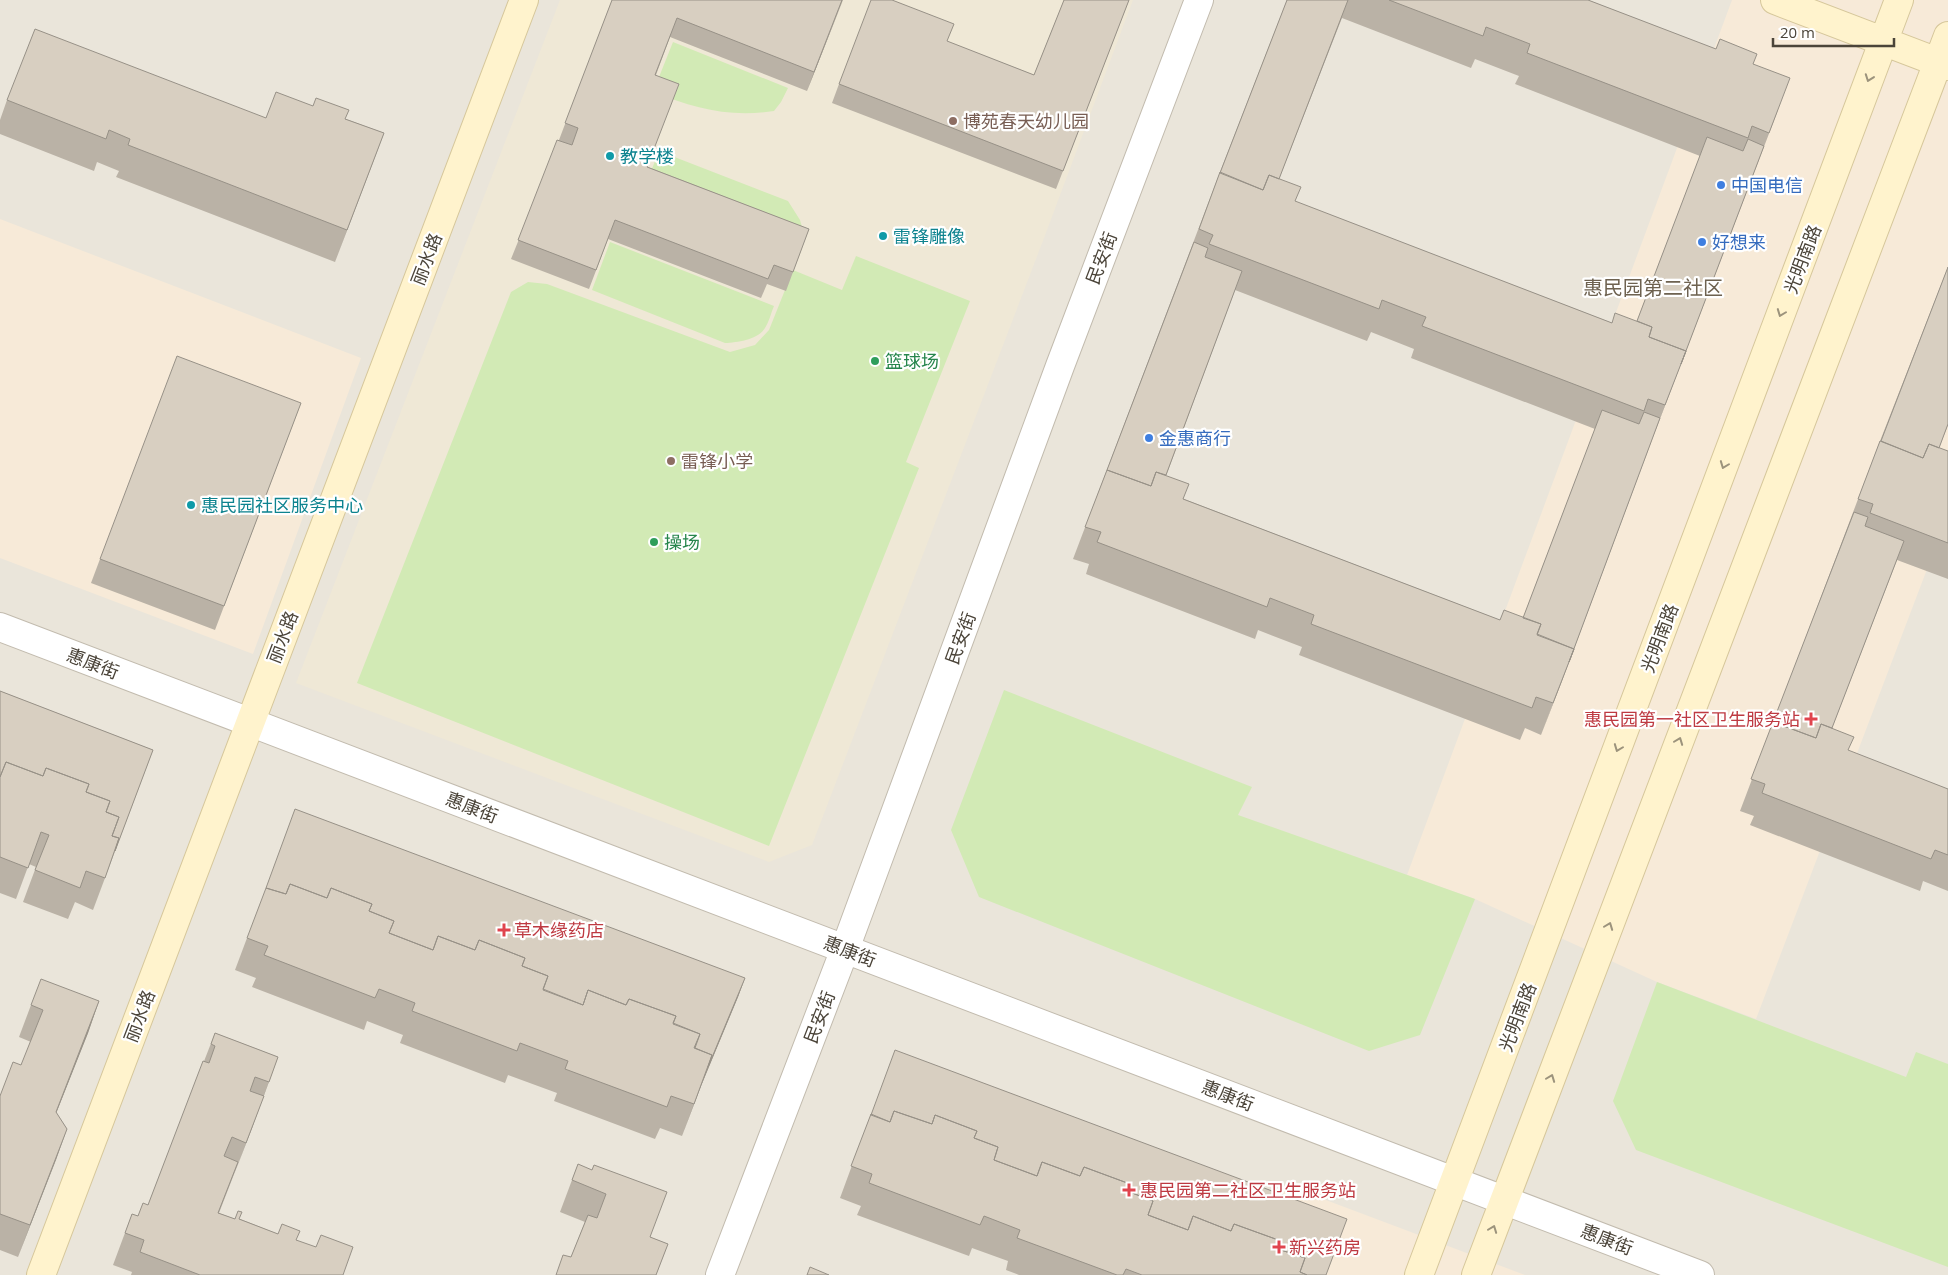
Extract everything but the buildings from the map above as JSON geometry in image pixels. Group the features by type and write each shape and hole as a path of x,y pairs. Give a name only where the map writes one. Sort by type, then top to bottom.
{"main road":[{"name":"丽水路","path":"41,1275 524,0"},
{"path":"1775,0 1943,64"},
{"name":"光明南路","path":"1419,1275 1898,0"},
{"path":"1476,1275 1943,64 1948,36"}],"street":[{"name":"民安街","path":"720,1275 1199,0"},
{"name":"惠康街","path":"0,627 1700,1275"}],"shaded area":[{"path":"0,0 1948,0 1948,1275 0,1275"},
{"name":"雷锋小学","path":"560,0 1133,0 812,845 769,862 296,683"},
{"path":"1732,0 1948,0 1948,514 1756,1019 1657,982 1475,899 1407,875"},
{"path":"0,219 361,358 253,654 0,558"},
{"path":"1286,1185 1525,1275 1252,1275"}],"green space":[{"path":"673,42 788,88 774,111 758,113 727,112 697,107 653,92"},
{"path":"659,151 788,201 800,220 804,234 646,184"},
{"path":"610,242 774,306 766,326 762,332 752,338 725,343 592,290"},
{"name":"操场","path":"856,256 970,301 906,462 919,468 769,846 357,683 511,292 528,282 547,284 730,352 755,345 769,330 793,270 842,290"},
{"path":"1004,690 1252,787 1238,815 1475,899 1420,1035 1369,1051 979,897 951,830"},
{"path":"1657,982 1906,1077 1916,1052 1948,1064 1948,1267 1636,1150 1613,1101"}],"place":[{"name":"博苑春天幼儿园","path":"953,121"},
{"name":"教学楼","path":"610,156"},
{"name":"中国电信","path":"1721,185"},
{"name":"雷锋雕像","path":"883,236"},
{"name":"好想来","path":"1702,242"},
{"name":"篮球场","path":"875,361"},
{"name":"金惠商行","path":"1149,438"},
{"name":"雷锋小学","path":"671,461"},
{"name":"惠民园社区服务中心","path":"191,505"},
{"name":"操场","path":"654,542"},
{"name":"惠民园第一社区卫生服务站","path":"1811,719"},
{"name":"草木缘药店","path":"504,930"},
{"name":"惠民园第二社区卫生服务站","path":"1129,1190"},
{"name":"新兴药房","path":"1279,1247"}],"district":[{"name":"惠民园第二社区","path":"1653,287"}]}
